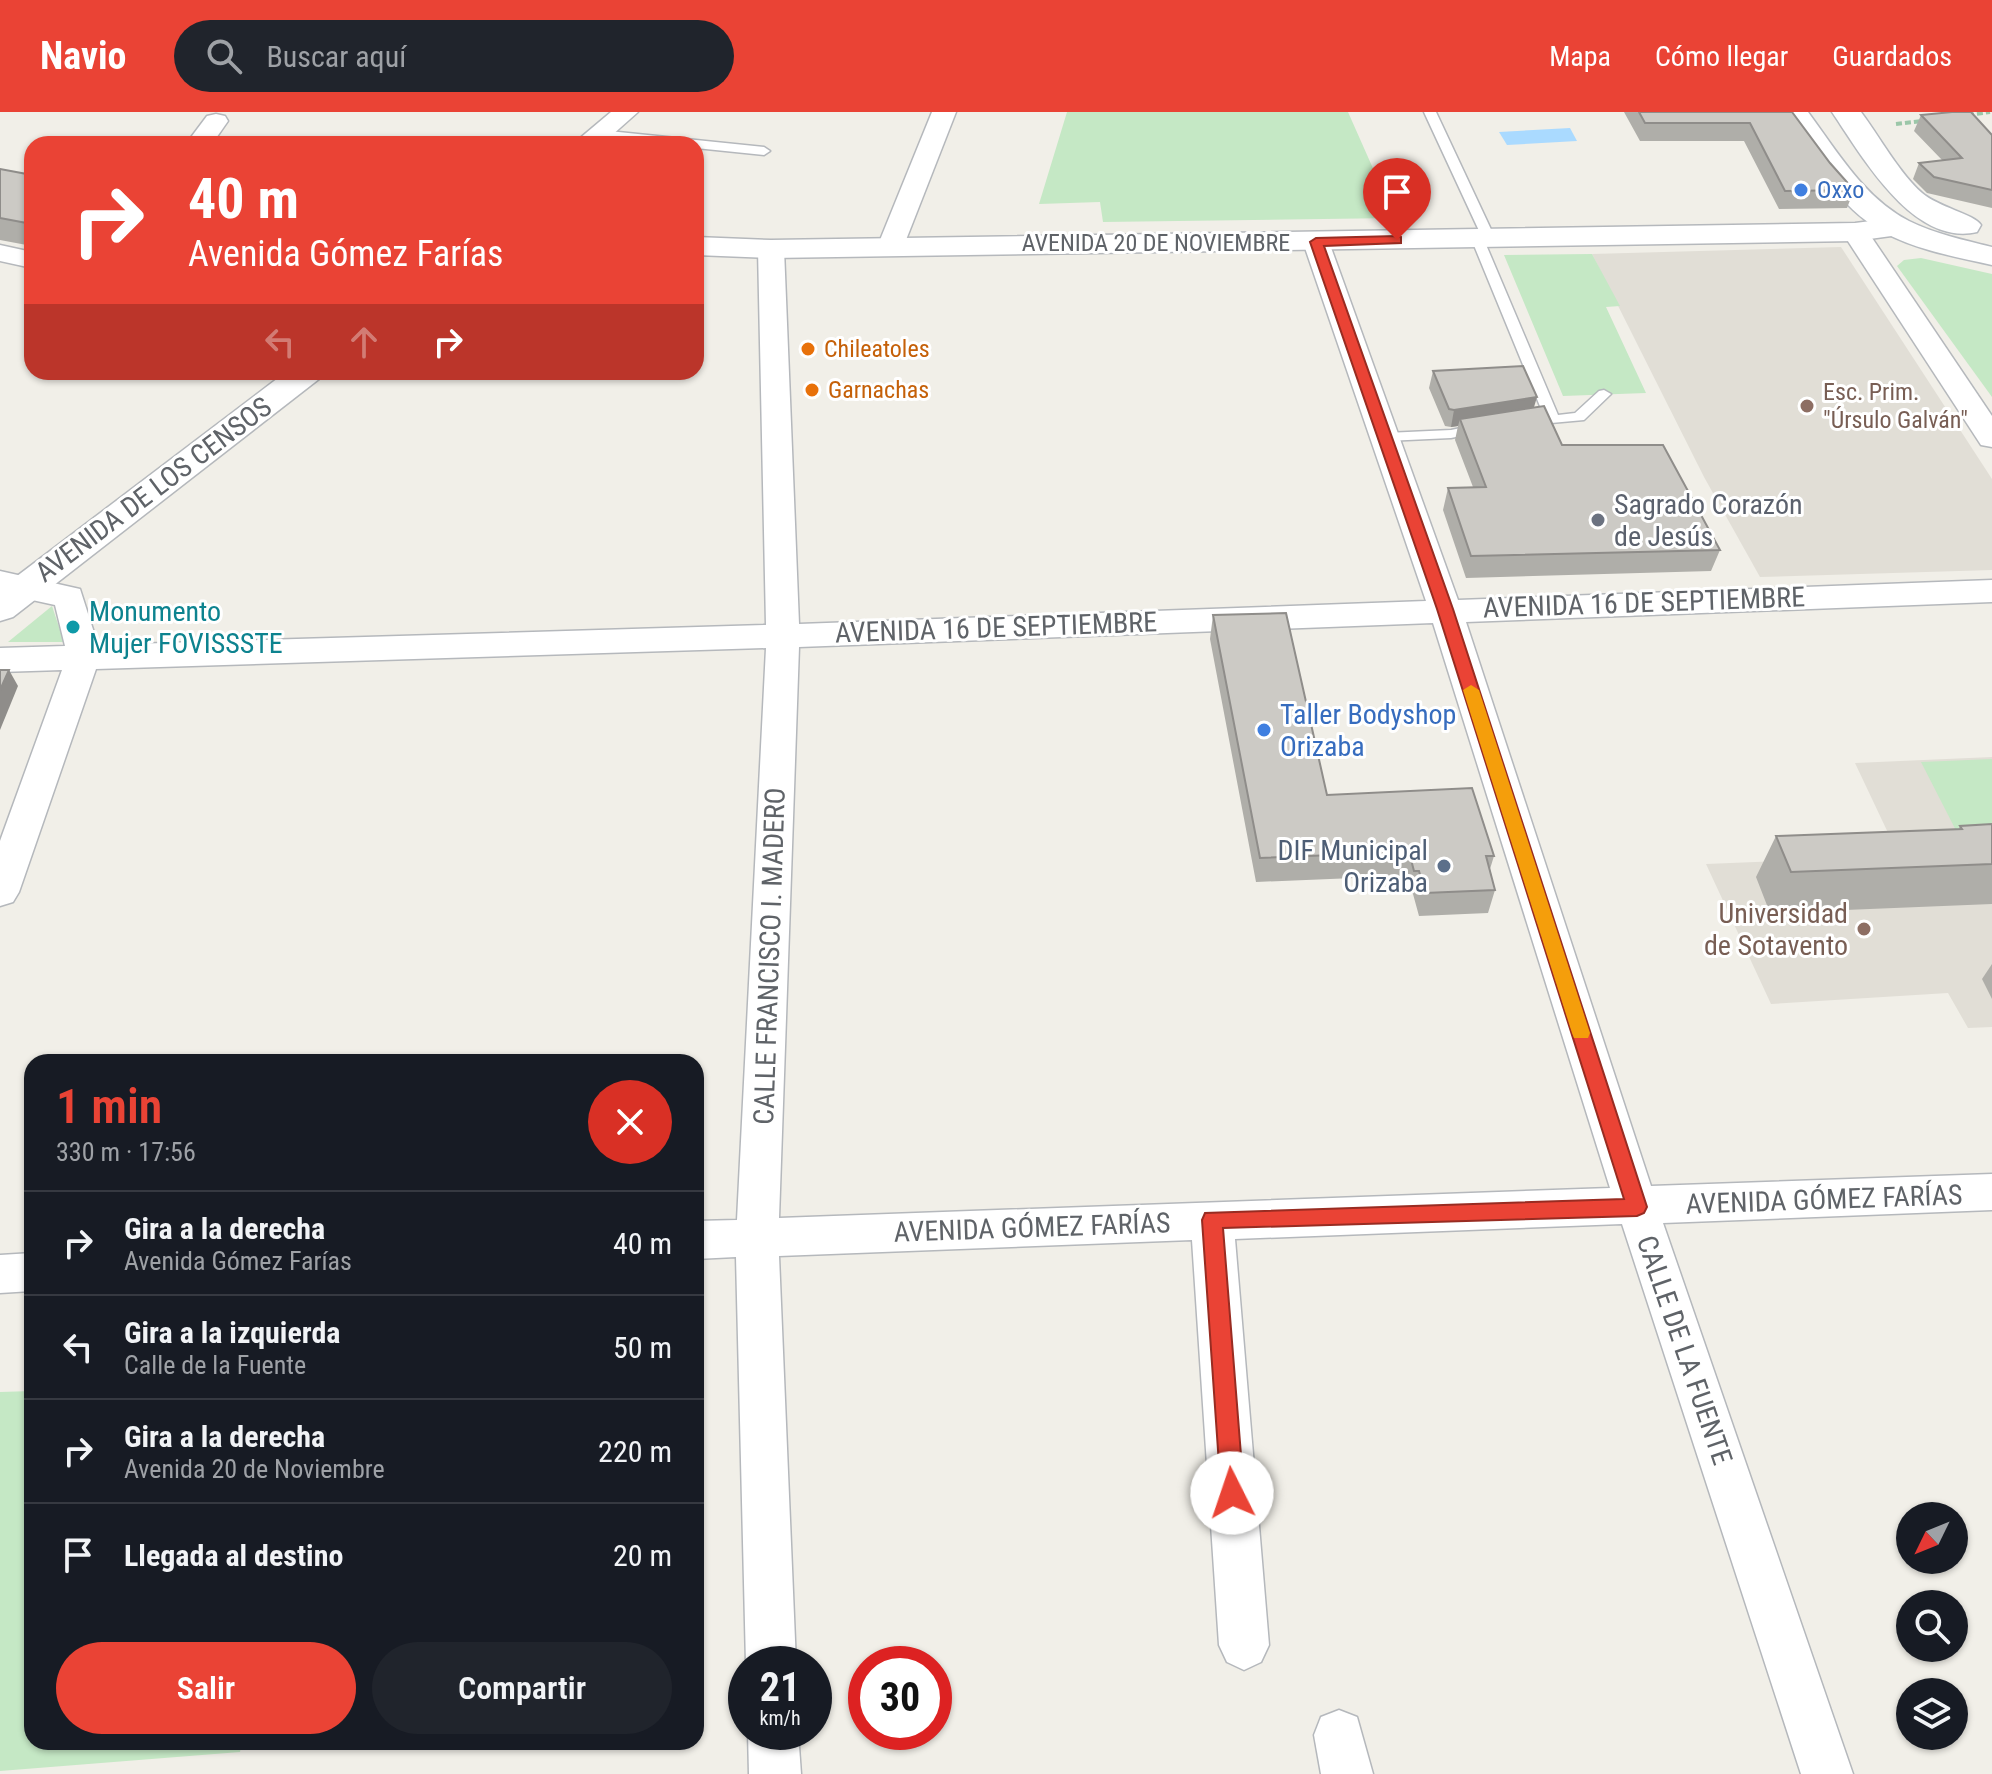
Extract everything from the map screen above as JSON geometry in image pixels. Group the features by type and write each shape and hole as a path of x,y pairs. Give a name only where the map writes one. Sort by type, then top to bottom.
{"street":[{"path":"596,136 626,112"},
{"path":"891,245 944,112"},
{"path":"1793,112 1867,206 1895,227 1946,245 1992,256"},
{"path":"1853,120 1909,198 1933,215 1992,231"},
{"path":"205,136 216,121"},
{"name":"AVENIDA 20 DE NOVIEMBRE","path":"704,246 771,249 1855,232 1895,227 1933,215"},
{"path":"1855,232 1992,438"},
{"name":"CALLE DE LA FUENTE","path":"1316,242 1445,609 1637,1207 1827,1774"},
{"name":"CALLE FRANCISCO I. MADERO","path":"770,1646 757,1237 783,636 771,249"},
{"path":"0,253 24,258"},
{"name":"AVENIDA DE LOS CENSOS","path":"8,592 296,380"},
{"name":"AVENIDA 16 DE SEPTIEMBRE","path":"0,660 783,636 1992,591"},
{"path":"0,892 84,656 69,597 8,592"},
{"name":"AVENIDA GÓMEZ FARÍAS","path":"704,1240 1992,1192"},
{"path":"1212,1220 1244,1645"},
{"path":"0,1274 24,1272"},
{"path":"774,1750 775,1774"}],"lane":[{"path":"1430,112 1483,238 1511,321 1553,420"},
{"path":"704,147 764,151"},
{"path":"1495,321 1511,321"},
{"path":"1386,437 1451,434 1503,424 1579,417 1604,394"}],"path":[{"path":"1961,116 1990,112"},
{"path":"1853,120 1932,119"}],"shaded area":[{"name":"Esc. Prim. \"Úrsulo Galván\"","path":"1841,247 1992,479 1992,570 1760,577 1704,477 1592,254"},
{"name":"Universidad de Sotavento","path":"1992,757 1992,1027 1968,1028 1948,993 1771,1004 1706,864 1899,856 1855,763"}],"green space":[{"path":"1067,112 1348,112 1395,218 1103,222 1100,202 1039,204"},
{"path":"1592,254 1620,306 1606,307 1646,393 1563,396 1504,255"},
{"path":"1921,258 1992,274 1992,397 1897,266 1904,260"},
{"path":"52,606 64,642 8,642"},
{"path":"1992,759 1992,851 1967,852 1921,762"},
{"path":"24,1391 24,1750 240,1752 0,1771 0,1392"}],"water":[{"path":"1570,128 1577,141 1507,145 1499,132"}],"building":[{"path":"1639,112 1792,112 1854,190 1785,191 1750,123 1645,123"},
{"path":"1971,112 1992,135 1992,190 1934,177 1919,163 1962,158 1921,115"},
{"path":"0,169 24,174 24,222 0,218"},
{"path":"1523,366 1537,397 1454,410 1449,409 1433,371"},
{"path":"1544,406 1562,445 1663,445 1720,550 1471,556 1448,488 1486,487 1460,419"},
{"path":"1286,613 1327,795 1472,788 1494,856 1486,856 1495,890 1425,893 1419,871 1414,871 1409,852 1260,858 1213,615"},
{"path":"0,670 9,670 0,690"},
{"path":"1992,824 1992,864 1791,872 1776,836 1962,829 1960,826"}],"slow traffic":[{"path":"1471,690 1581,1033"}],"place":[{"name":"Oxxo","path":"1801,190"},
{"name":"Chileatoles","path":"808,349"},
{"name":"Garnachas","path":"812,390"},
{"name":"Esc. Prim. \"Úrsulo Galván\"","path":"1807,406"},
{"name":"Sagrado Corazón de Jesús","path":"1598,520"},
{"name":"Monumento Mujer FOVISSSTE","path":"73,627"},
{"name":"Taller Bodyshop Orizaba","path":"1264,730"},
{"name":"DIF Municipal Orizaba","path":"1444,866"},
{"name":"Universidad de Sotavento","path":"1864,929"}],"route":[{"path":"1232,1493 1212,1220 1637,1207 1445,609 1316,242 1397,240"}]}
